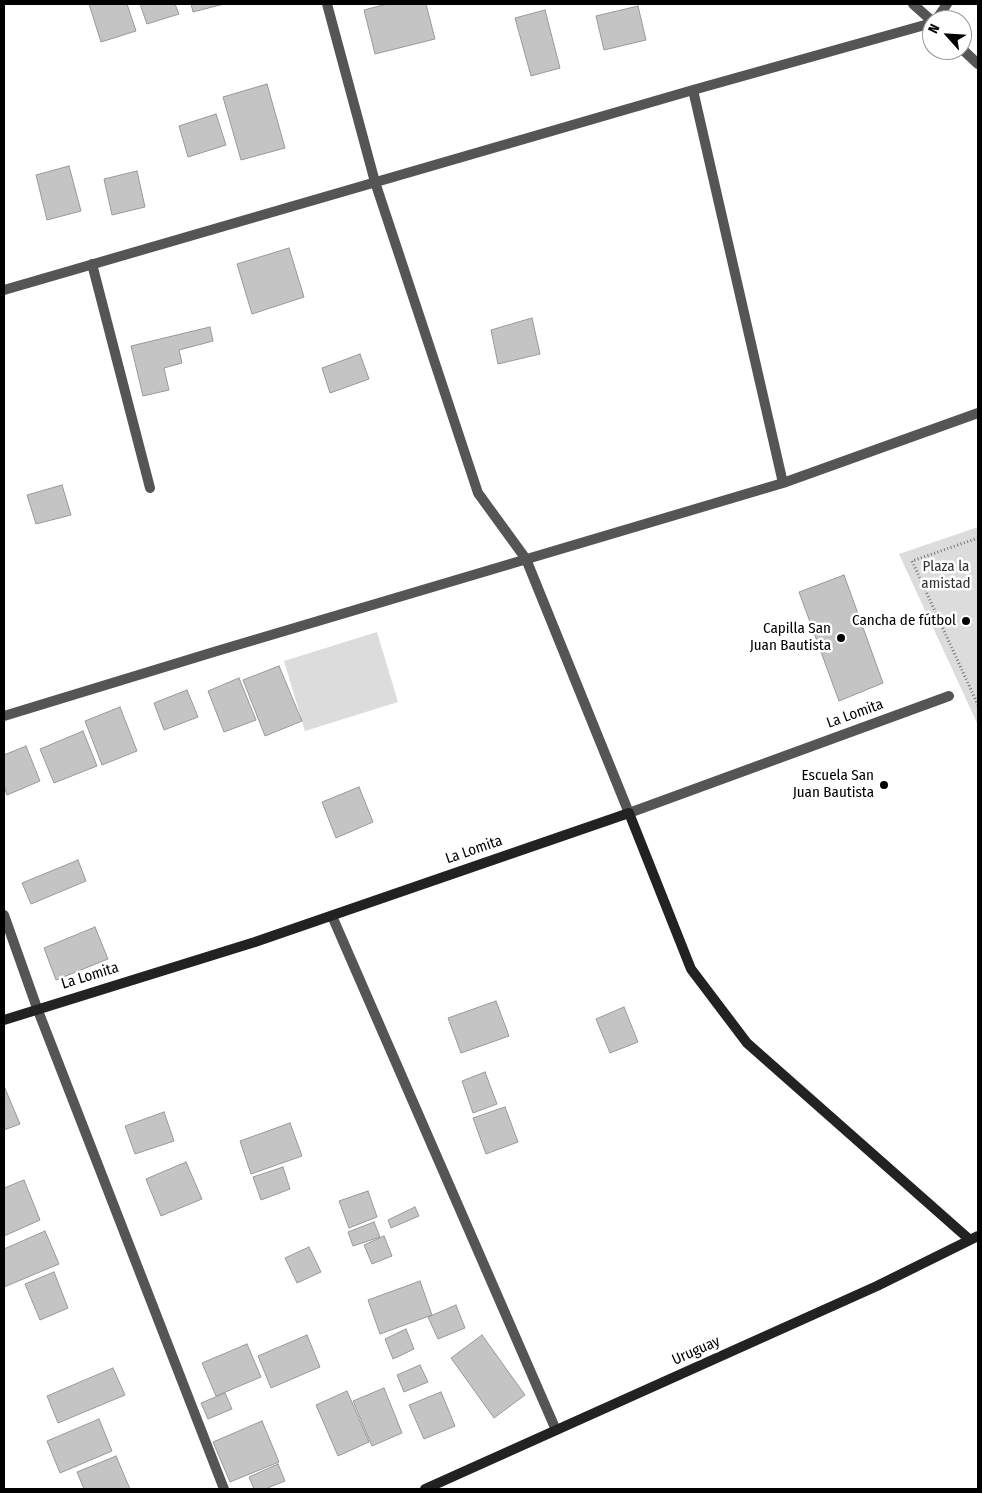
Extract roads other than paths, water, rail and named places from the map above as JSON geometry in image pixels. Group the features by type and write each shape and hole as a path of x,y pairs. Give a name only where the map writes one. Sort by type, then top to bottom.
{"street":[{"path":"327,4 375,182 478,493 526,559 691,969 747,1043 974,1238"},
{"path":"4,290 922,25"},
{"path":"693,90 783,483"},
{"path":"92,264 150,488"},
{"path":"4,716 217,650 783,483 978,412"},
{"name":"La Lomita","path":"4,1020 37,1008 256,942 332,916 629,813 949,696"},
{"path":"4,916 37,1008 224,1489"},
{"path":"332,916 556,1430"},
{"name":"Uruguay","path":"424,1489 877,1286 974,1238"}],"place":[{"name":"Cancha de fútbol","path":"966,621"},
{"name":"Capilla San Juan Bautista","path":"841,638"},
{"name":"Escuela San Juan Bautista","path":"884,785"}],"park label":[{"name":"Plaza la amistad","path":"946,576"}]}
